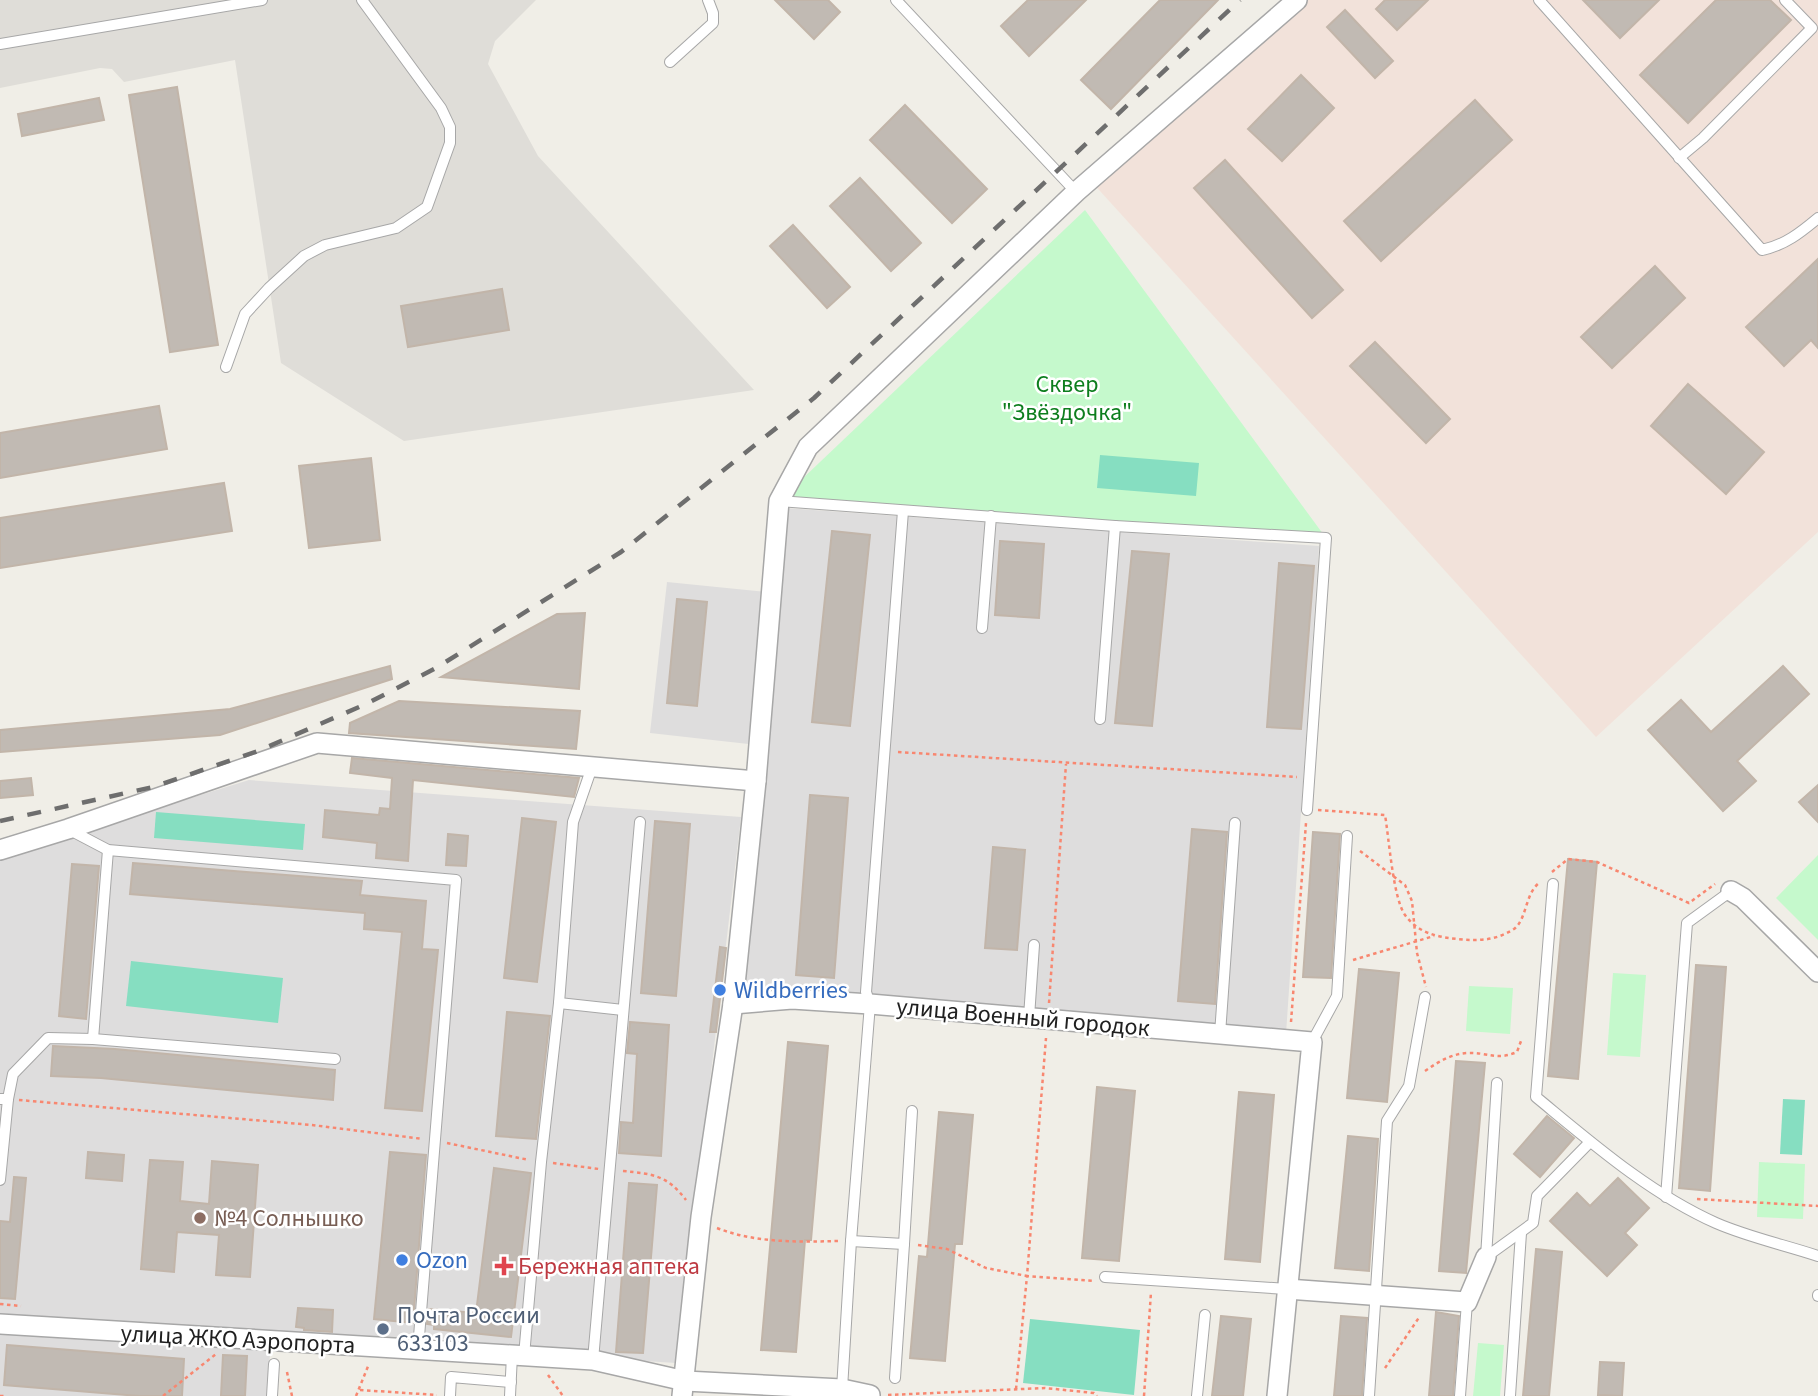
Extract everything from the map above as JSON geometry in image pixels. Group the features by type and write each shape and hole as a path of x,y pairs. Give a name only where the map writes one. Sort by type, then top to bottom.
{"street":[{"path":"684,1388 701,1217 733,1004 756,781 779,501 808,447 1076,192 1297,0"},
{"path":"0,850 317,743 756,781"},
{"path":"1725,886 1743,898 1818,972"},
{"name":"улица Военный городок","path":"733,1004 792,999 870,1004 1312,1042"},
{"path":"1277,1396 1312,1042"},
{"path":"1287,1290 1467,1302 1486,1257"},
{"name":"улица ЖКО Аэропорта","path":"0,1325 593,1360 684,1388 842,1390 870,1395"}],"lane":[{"path":"0,44 261,0"},
{"path":"226,367 245,314 304,256 325,245 396,228 426,206 450,143 450,127 441,108 362,0"},
{"path":"670,62 713,23 713,13 708,0"},
{"path":"896,0 1076,192"},
{"path":"1539,0 1762,250 1796,237 1818,218"},
{"path":"1679,158 1703,138 1812,28 1785,0"},
{"path":"779,501 1115,526 1326,538 1307,810"},
{"path":"842,1390 870,1004 866,992 903,511"},
{"path":"982,628 991,516"},
{"path":"1100,719 1115,526"},
{"path":"510,1396 518,1356 559,1003 573,822 592,767"},
{"path":"593,1360 640,822"},
{"path":"1220,1034 1235,823"},
{"path":"68,829 108,850 456,880 418,1349"},
{"path":"1312,1042 1337,996 1347,836"},
{"path":"93,1039 108,850"},
{"path":"1552,879 1536,1097 1590,1142 1666,1197 1717,1223 1818,1256"},
{"path":"1666,1197 1687,923 1725,886"},
{"path":"1029,1017 1034,945"},
{"path":"1369,1393 1387,1121 1409,1086 1426,997"},
{"path":"559,1003 624,1010"},
{"path":"0,1181 4,1099 13,1074 48,1038 93,1039 335,1059"},
{"path":"1486,1257 1497,1083"},
{"path":"895,1378 912,1111"},
{"path":"1486,1257 1533,1223 1537,1196 1590,1142"},
{"path":"1510,1396 1521,1233"},
{"path":"851,1241 904,1244"},
{"path":"1100,1279 1287,1290"},
{"path":"1460,1396 1467,1302"},
{"path":"1197,1396 1205,1315"},
{"path":"272,1396 274,1364"},
{"path":"446,1395 451,1377 511,1382"}],"path":[{"path":"885,751 1309,778"},
{"path":"1290,1029 1307,810 1385,815 1404,914 1414,924 1434,936"},
{"path":"1347,836 1355,847 1405,885 1412,901 1420,969 1426,981 1426,997"},
{"path":"1552,879 1568,859 1597,862 1689,903 1725,886"},
{"path":"1338,979 1352,961 1434,936 1480,941 1498,938 1517,926 1533,888 1542,881"},
{"path":"1409,1086 1426,1070 1452,1056 1467,1053 1492,1058 1506,1056 1517,1052 1521,1041"},
{"path":"4,1099 312,1125 434,1140 541,1162 658,1175 674,1186 712,1226 734,1235 768,1240 851,1241"},
{"path":"1693,1199 1818,1206"},
{"path":"904,1244 947,1249 986,1268 1027,1276 1100,1279"},
{"path":"1016,1389 1027,1276"},
{"path":"1144,1396 1152,1286"},
{"path":"1369,1393 1420,1315"},
{"path":"356,1396 371,1357 372,1347"},
{"path":"163,1396 223,1348"},
{"path":"285,1361 292,1396"},
{"path":"544,1370 563,1396"},
{"path":"870,1395 1045,1388 1094,1393 1097,1396"},
{"path":"360,1390 446,1395"},
{"path":"0,1396 6,1396"}],"shaded area":[{"path":"0,0 536,0 495,41 488,64 538,156 754,390 404,441 281,363 235,60 124,82 112,69 100,68 0,88"},
{"path":"1284,0 1818,0 1818,532 1596,737 1090,180"},
{"path":"785,508 1319,546 1286,1034 854,997 742,993 767,746 650,733 667,582 777,593"},
{"path":"249,780 741,817 677,1363 271,1339 267,1396 0,1396 0,857"}],"green space":[{"name":"Сквер \"Звёздочка\"","path":"1085,210 1326,538 779,501"},
{"path":"1100,455 1199,463 1196,496 1097,488"},
{"path":"156,812 305,824 303,850 154,838"},
{"path":"1818,855 1818,940 1776,898"},
{"path":"131,961 283,978 278,1023 126,1006"},
{"path":"1613,973 1646,975 1640,1057 1607,1055"},
{"path":"1469,986 1513,988 1510,1034 1466,1031"},
{"path":"1783,1099 1805,1100 1802,1155 1780,1154"},
{"path":"1759,1162 1805,1164 1803,1219 1757,1217"},
{"path":"1030,1319 1140,1330 1134,1395 1023,1383"},
{"path":"1478,1343 1504,1345 1500,1396 1473,1396"}],"building":[{"path":"775,0 828,0 840,12 814,39"},
{"path":"1028,0 1086,0 1029,56 1001,26"},
{"path":"1160,0 1218,0 1111,109 1081,80"},
{"path":"1385,0 1428,0 1397,30 1376,9"},
{"path":"1583,0 1659,0 1620,38"},
{"path":"1716,0 1770,0 1791,20 1688,123 1640,75"},
{"path":"1345,10 1393,61 1375,78 1327,27"},
{"path":"1301,75 1334,108 1282,161 1248,129"},
{"path":"177,87 218,345 170,352 129,95"},
{"path":"99,98 104,120 22,136 18,114"},
{"path":"1475,100 1512,140 1381,261 1344,221"},
{"path":"905,105 987,189 952,223 870,140"},
{"path":"1225,160 1343,290 1312,318 1194,188"},
{"path":"860,178 921,243 891,271 830,206"},
{"path":"793,225 850,287 827,308 770,246"},
{"path":"1818,259 1818,348 1811,340 1784,366 1746,327"},
{"path":"1655,266 1685,298 1612,368 1581,337"},
{"path":"502,289 509,330 408,347 401,306"},
{"path":"1375,342 1450,419 1426,443 1350,366"},
{"path":"1688,384 1764,452 1726,494 1651,426"},
{"path":"159,406 167,449 0,478 0,433"},
{"path":"371,458 380,540 309,548 299,466"},
{"path":"224,483 232,531 0,568 0,518"},
{"path":"832,531 870,535 850,726 812,722"},
{"path":"1000,541 1044,544 1039,618 995,615"},
{"path":"1132,551 1169,554 1152,726 1115,723"},
{"path":"1279,563 1314,566 1301,729 1267,727"},
{"path":"677,599 707,602 697,706 667,703"},
{"path":"585,613 579,689 441,677 557,614"},
{"path":"390,666 392,679 220,735 0,752 0,730 230,709"},
{"path":"1783,666 1809,694 1737,761 1756,781 1723,811 1648,730 1681,700 1711,732"},
{"path":"399,701 580,711 576,749 349,733 350,723"},
{"path":"352,758 579,778 574,797 413,780 408,861 376,858 377,843 323,837 325,810 379,815 380,808 390,809 392,778 350,773"},
{"path":"31,778 33,795 0,798 0,781"},
{"path":"1818,785 1818,822 1799,802"},
{"path":"810,795 848,798 834,978 796,975"},
{"path":"522,818 556,822 537,982 504,978"},
{"path":"655,821 690,824 676,996 641,993"},
{"path":"1192,829 1227,832 1215,1004 1178,1001"},
{"path":"1313,832 1340,834 1331,978 1303,977"},
{"path":"448,834 468,836 466,866 446,865"},
{"path":"993,847 1025,850 1017,950 985,948"},
{"path":"1568,859 1597,862 1578,1079 1548,1076"},
{"path":"133,863 362,881 360,895 426,901 422,949 438,950 422,1111 385,1108 402,932 364,929 365,913 130,894"},
{"path":"72,864 99,866 86,1019 59,1016"},
{"path":"720,947 726,948 716,1032 710,1032"},
{"path":"1696,965 1726,967 1710,1191 1679,1188"},
{"path":"1359,969 1399,973 1387,1102 1347,1098"},
{"path":"507,1012 550,1016 536,1139 496,1136"},
{"path":"630,1022 669,1025 661,1156 619,1153 621,1122 633,1123 637,1054 627,1053"},
{"path":"788,1042 828,1046 811,1240 805,1240 796,1352 761,1350"},
{"path":"53,1046 115,1049 335,1070 333,1100 101,1078 51,1076"},
{"path":"1456,1061 1485,1063 1466,1273 1439,1271"},
{"path":"1097,1087 1135,1091 1119,1261 1082,1258"},
{"path":"1239,1092 1274,1095 1260,1262 1225,1259"},
{"path":"939,1112 973,1115 962,1244 955,1244 945,1361 910,1358 919,1256 927,1257"},
{"path":"1547,1116 1574,1138 1540,1177 1514,1154"},
{"path":"1348,1136 1378,1139 1369,1271 1335,1268"},
{"path":"88,1152 124,1155 122,1181 86,1178"},
{"path":"390,1152 426,1155 413,1323 374,1319"},
{"name":"№4 Солнышко","path":"150,1160 183,1162 180,1201 209,1204 212,1161 258,1165 250,1277 216,1275 219,1235 177,1232 174,1272 141,1269"},
{"path":"494,1168 531,1173 511,1337 434,1329 434,1325 427,1324 429,1309 476,1313"},
{"path":"14,1177 26,1178 15,1299 0,1298 0,1221 10,1222"},
{"path":"1618,1178 1649,1208 1625,1233 1637,1245 1607,1276 1550,1221 1577,1193 1590,1206"},
{"path":"629,1183 657,1185 643,1353 616,1352"},
{"path":"1536,1249 1562,1252 1549,1396 1523,1396"},
{"path":"298,1308 333,1310 332,1332 296,1327"},
{"path":"1436,1312 1459,1316 1453,1396 1429,1396"},
{"path":"1221,1316 1251,1319 1243,1396 1212,1396"},
{"path":"1341,1316 1367,1318 1362,1396 1334,1396"},
{"path":"7,1345 184,1359 182,1396 139,1396 4,1385"},
{"path":"223,1355 247,1356 245,1396 221,1396"},
{"path":"1600,1362 1624,1363 1622,1396 1598,1395"}],"railway":[{"path":"0,821 153,787 258,751 366,704 436,668 621,552 814,398 1240,0"}],"place":[{"name":"Wildberries","path":"720,990"},
{"name":"№4 Солнышко","path":"200,1218"},
{"name":"Ozon","path":"402,1260"},
{"name":"Бережная аптека","path":"504,1266"},
{"name":"Почта России 633103","path":"383,1329"}]}
